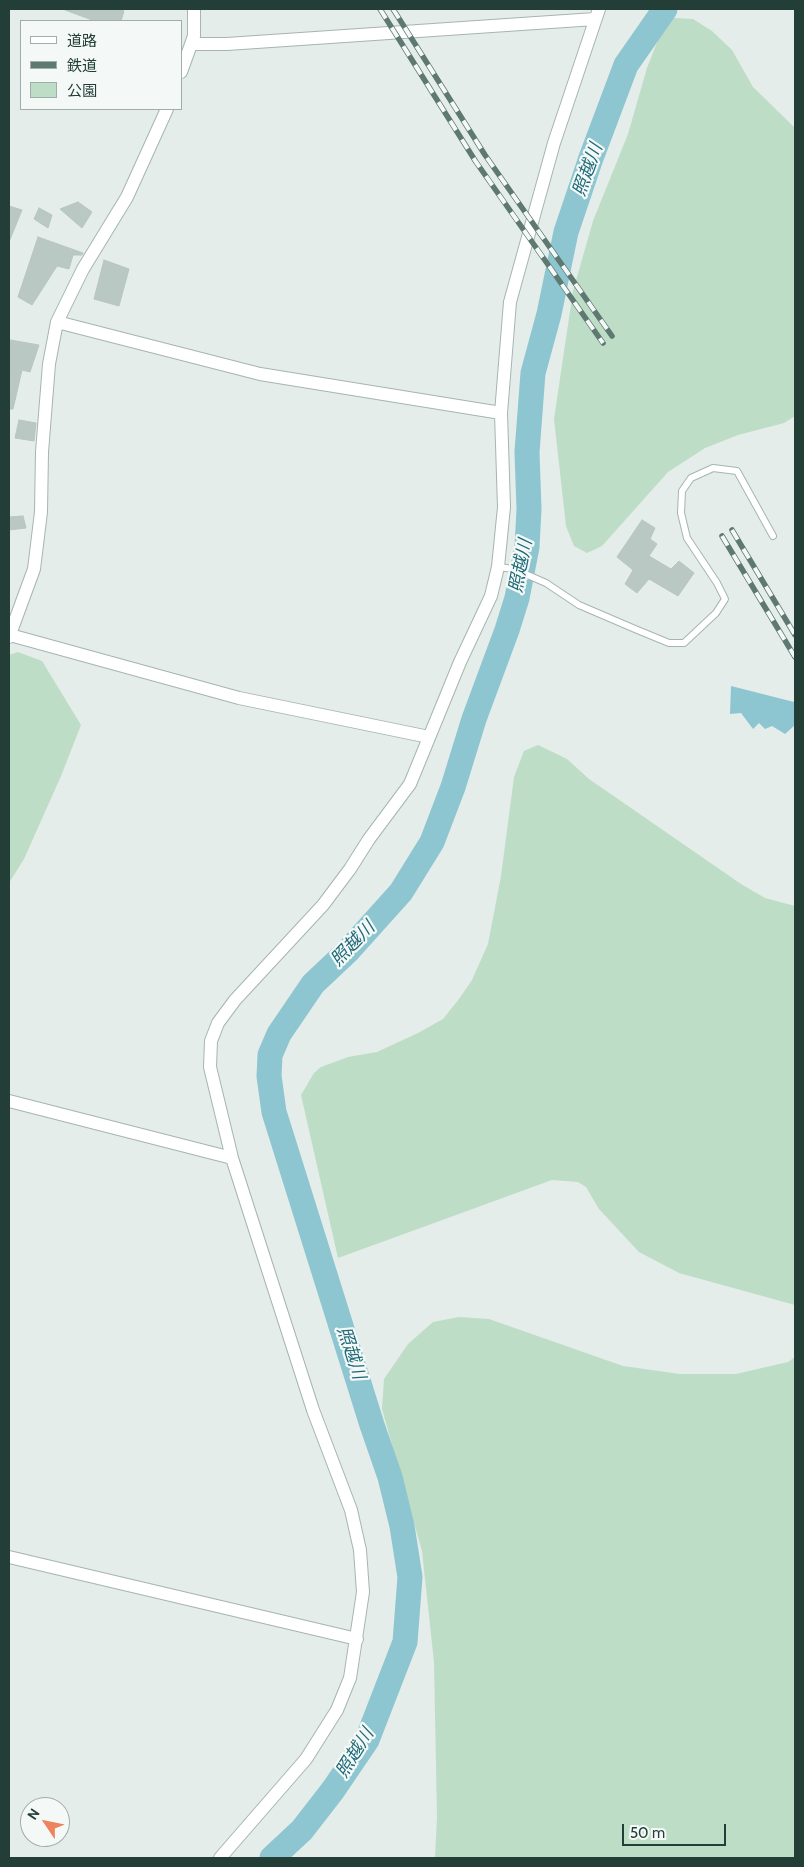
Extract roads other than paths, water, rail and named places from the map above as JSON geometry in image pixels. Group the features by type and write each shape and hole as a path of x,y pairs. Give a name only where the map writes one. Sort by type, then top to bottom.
{"street":[{"path":"182,69 194,36 194,9"},
{"path":"192,44 227,44 597,14 554,143 510,302 501,413 504,508 498,566 491,596 460,662 410,784 323,905 235,1000 218,1023 211,1041 210,1067 232,1158 313,1410 351,1510 360,1550 362,1592 357,1639 350,1678 337,1710 306,1759 220,1858"},
{"path":"167,110 127,197 83,269 56,322 49,364 42,452 41,512 34,569 9,636 239,698 429,737"},
{"path":"56,322 260,374 501,413"},
{"path":"9,1101 232,1158"},
{"path":"9,1557 357,1639"}],"lane":[{"path":"498,566 514,568 546,583 579,605 669,643 684,643 716,613 725,599 717,583 687,538 680,513 682,491 691,478 713,468 737,471 773,536"}],"water":[{"path":"731,686 794,702 795,725 785,734 772,726 765,729 759,723 753,729 741,713 730,714"}],"waterway":[{"name":"照越川","path":"272,1858 302,1830 333,1790 367,1740 405,1642 410,1577 402,1526 390,1477 274,1112 269,1076 270,1055 279,1034 313,984 348,951 401,892 432,842 453,787 474,719 517,598 527,547 529,509 527,452 533,373 549,314 566,232 626,65 665,9"}],"railway":[{"path":"380,9 476,162 603,343"},
{"path":"393,9 485,155 612,336"},
{"path":"732,530 795,635"},
{"path":"722,536 795,657"}]}
